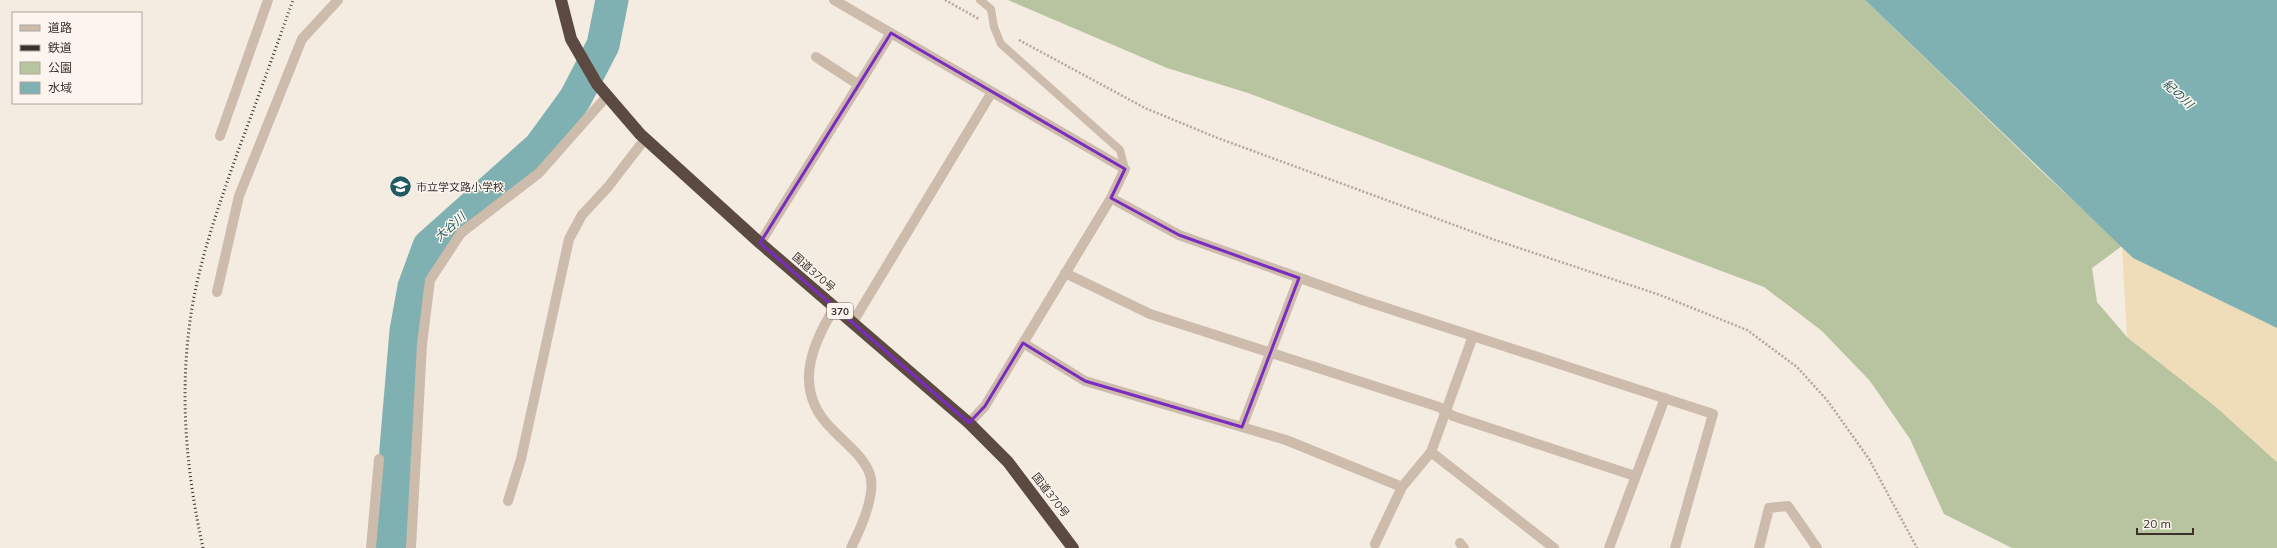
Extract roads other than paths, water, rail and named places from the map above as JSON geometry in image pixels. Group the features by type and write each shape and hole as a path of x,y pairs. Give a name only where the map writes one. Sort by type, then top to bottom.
{"highway":[{"name":"国道370号","path":"561,0 571,39 598,84 645,139 760,243 969,423 1008,462 1073,548"}],"street":[{"path":"220,136 268,0"},
{"path":"217,292 239,196 302,39 338,0"},
{"path":"834,0 1125,169 1111,198 985,406 969,423"},
{"path":"760,243 891,33"},
{"path":"816,57 859,85"},
{"path":"853,322 992,92"},
{"path":"411,548 422,344 430,280 462,233 539,173 607,96"},
{"path":"508,502 521,458 569,238 582,215 608,187 645,139"},
{"path":"1111,198 1180,235 1299,278 1713,414 1675,548"},
{"path":"1065,273 1150,314 1271,352 1447,411 1453,416 1635,476"},
{"path":"1242,427 1299,278"},
{"path":"835,307 816,342 808,370 808,391 830,427 854,450 870,473 871,490 867,508 851,548"},
{"path":"1376,544 1402,487 1431,452 1473,336"},
{"path":"1023,343 1085,381 1286,440 1402,487"},
{"path":"1609,548 1665,398"},
{"path":"1431,452 1554,548"},
{"path":"371,548 379,459"},
{"path":"1759,548 1769,508 1788,506 1817,548"}],"lane":[{"path":"980,0 991,9 994,27 1001,44 1120,150 1125,169"}],"water":[{"name":"紀の川","path":"1865,0 2277,0 2277,328 2133,258"}],"waterway":[{"name":"大谷川","path":"392,548 396,449 406,331 414,287 429,246 540,147 575,99 603,45 612,0"}],"railway":[{"path":"203,548 197,521 189,466 185,412 186,357 192,306 202,261 216,216 293,0"}],"place":[{"name":"市立学文路小学校","path":"400,187"}]}
